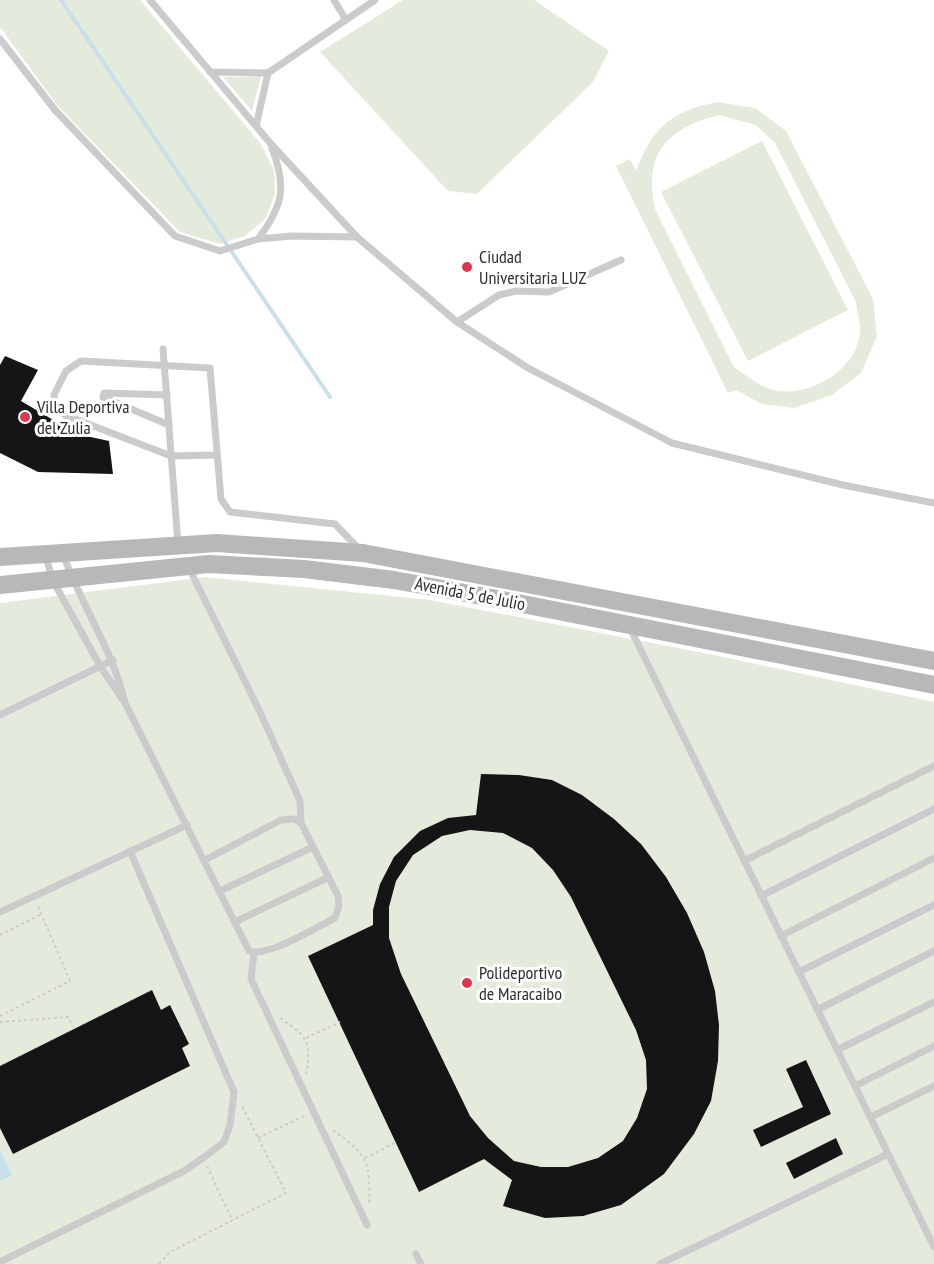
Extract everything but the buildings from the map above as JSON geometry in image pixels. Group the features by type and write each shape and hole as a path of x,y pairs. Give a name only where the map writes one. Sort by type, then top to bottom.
{"main road":[{"name":"Avenida 5 de Julio","path":"0,557 217,543 363,553 934,661"},
{"name":"Avenida 5 de Julio","path":"0,585 209,564 304,569 394,580 934,685"},
{"path":"628,626 635,603"}],"lane":[{"path":"150,0 271,144 357,237 457,322 528,368 672,443 843,485 934,503"},
{"path":"334,0 346,20"},
{"path":"210,72 268,73 375,0"},
{"path":"0,39 55,111 176,236 220,251 258,239 292,236 357,237"},
{"path":"256,126 268,73"},
{"path":"258,239 275,217 281,196 281,171 271,144"},
{"path":"457,322 499,295 516,291 549,292 621,260"},
{"path":"163,349 178,545"},
{"path":"217,455 171,456 65,415 55,402 54,395 66,370 81,362 210,368 221,499 230,512 335,524 363,553"},
{"path":"167,395 104,393 103,397 169,425"},
{"path":"54,553 71,577 113,660 125,703"},
{"path":"54,553 52,579 100,666 125,703 249,951 254,953 275,948 335,918 339,906 338,896 301,823 300,801 188,566"},
{"path":"628,626 934,1247"},
{"path":"0,715 113,660"},
{"path":"744,861 934,766"},
{"path":"761,896 934,809"},
{"path":"205,860 281,820 294,819 301,823"},
{"path":"0,912 187,825"},
{"path":"220,891 313,846"},
{"path":"0,1262 184,1171 224,1142 230,1125 234,1092 130,851"},
{"path":"781,936 934,858"},
{"path":"235,922 329,877"},
{"path":"799,972 934,905"},
{"path":"817,1010 934,951"},
{"path":"254,953 251,979 367,1225"},
{"path":"837,1050 934,1002"},
{"path":"855,1086 934,1046"},
{"path":"871,1117 934,1086"},
{"path":"660,1264 888,1154"},
{"path":"416,1254 421,1264"}],"path":[{"path":"0,1016 70,981 40,915 34,896"},
{"path":"0,935 40,915"},
{"path":"264,1007 306,1038 310,1054 303,1091"},
{"path":"0,1022 68,1017 73,1027"},
{"path":"306,1038 340,1022"},
{"path":"159,1264 170,1252 286,1193 234,1092"},
{"path":"258,1138 314,1115 354,1145 365,1158 369,1202 367,1225"},
{"path":"365,1158 396,1142"},
{"path":"203,1158 232,1220"}],"green space":[{"path":"0,0 140,0 260,143 274,170 275,194 266,218 245,236 220,244 180,232 57,105 0,27"},
{"path":"403,0 534,0 609,51 593,82 477,194 448,191 320,52"},
{"path":"261,76 252,111 223,77"},
{"path":"717,102 755,108 786,131 873,299 877,336 861,373 832,395 794,408 762,404 736,390 728,393 616,166 630,159 636,171 649,143 665,124 701,106","holes":["719,115 756,125 775,143 856,302 860,323 858,344 843,367 820,383 792,391 767,388 734,367 655,209 652,190 656,159 663,146 685,127"]},
{"path":"762,141 848,310 748,361 661,192"},
{"name":"Polideportivo de Maracaibo","path":"206,577 430,600 714,655 934,702 934,1264 0,1264 0,603"}],"water":[{"path":"0,1150 12,1175 0,1181"}],"waterway":[{"path":"61,0 330,397"}],"place":[{"name":"Ciudad Universitaria LUZ","path":"467,267"},
{"name":"Villa Deportiva del Zulia","path":"25,417"},
{"name":"Polideportivo de Maracaibo","path":"467,983"}]}
